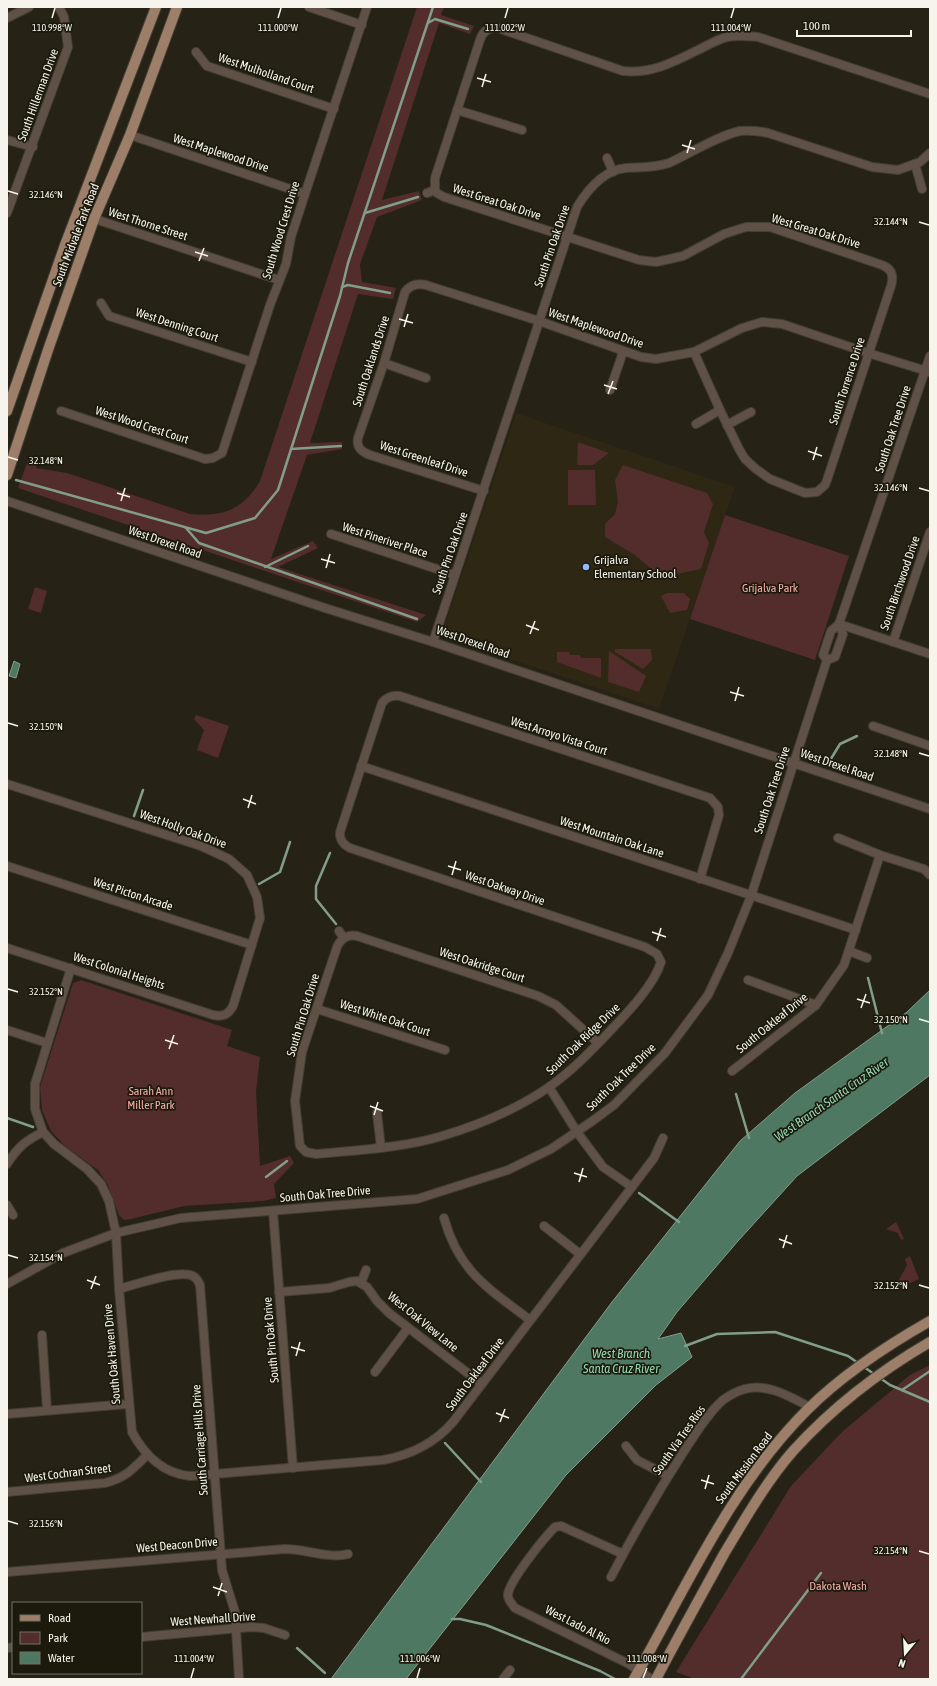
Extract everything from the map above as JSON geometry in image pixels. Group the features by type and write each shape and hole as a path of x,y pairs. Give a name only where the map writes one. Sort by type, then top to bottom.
{"main road":[{"name":"South Midvale Park Road","path":"7,411 77,213 156,7"},
{"name":"South Midvale Park Road","path":"7,475 48,350 94,219 130,135 177,7"},
{"name":"South Mission Road","path":"637,1675 678,1598 722,1521 764,1459 810,1407 847,1375 896,1341 930,1321"},
{"path":"656,1679 702,1593 742,1524 776,1472 820,1424 864,1385 889,1367 930,1342"},
{"path":"743,1490 758,1500"}],"street":[{"path":"7,18 29,7"},
{"name":"South Hillerman Drive","path":"7,213 68,47 64,17 59,7"},
{"path":"309,7 362,24"},
{"name":"South Wood Crest Drive","path":"216,460 222,453 225,446 279,280 286,264 291,237 367,7"},
{"path":"427,193 435,190 435,178 485,28 498,28 624,71 631,72 645,72 658,68 726,38 743,35 758,37 930,94"},
{"name":"West Mulholland Court","path":"196,52 207,66 334,109"},
{"path":"457,110 522,130"},
{"name":"South Pin Oak Drive","path":"434,642 577,207 586,193 602,177 625,168 661,166 730,134 742,131 768,133 872,167 898,170 920,162 930,153"},
{"name":"West Maplewood Drive","path":"130,135 305,194"},
{"path":"7,140 32,147"},
{"path":"607,158 613,172"},
{"path":"915,164 922,189"},
{"name":"West Great Oak Drive","path":"435,190 444,197 638,260 656,262 683,256 724,234 746,227 770,227 882,265 895,273"},
{"name":"West Thorne Street","path":"77,213 279,280"},
{"name":"South Torrence Drive","path":"727,425 739,449 756,469 770,479 809,494 818,494 827,480 895,273"},
{"name":"West Maplewood Drive","path":"412,284 422,284 539,322 624,352 656,359 694,352 742,328 762,322 782,324 928,372"},
{"name":"South Oaklands Drive","path":"356,448 358,438 384,364 405,292 412,284"},
{"name":"West Denning Court","path":"102,303 109,316 252,362"},
{"path":"610,390 624,352"},
{"path":"694,352 727,425 751,412"},
{"name":"South Oak Tree Drive","path":"827,660 823,655 831,631 839,624 928,372 930,356"},
{"path":"384,364 426,378"},
{"path":"696,424 720,410"},
{"name":"West Wood Crest Court","path":"61,411 202,458 216,460"},
{"name":"West Greenleaf Drive","path":"356,448 370,455 484,491"},
{"name":"West Drexel Road","path":"7,501 318,605 434,642 930,809"},
{"name":"South Birchwood Drive","path":"892,642 930,532"},
{"name":"West Pineriver Place","path":"331,534 455,575"},
{"path":"839,624 930,654"},
{"name":"South Oak Tree Drive","path":"827,660 835,657 843,634 839,624"},
{"name":"South Oak Tree Drive","path":"7,1284 63,1253 116,1233 181,1218 417,1199 508,1170 547,1151 577,1132 614,1104 665,1053 708,995 728,953 750,896 827,660"},
{"name":"West Arroyo Vista Court","path":"361,766 381,707 387,694 400,696 710,798 721,805 700,879"},
{"path":"873,726 930,746"},
{"name":"West Oakway Drive","path":"361,766 340,832 341,844 645,948 662,957"},
{"name":"West Mountain Oak Lane","path":"361,766 856,930"},
{"name":"West Holly Oak Drive","path":"7,784 201,846 229,859 247,875 257,897 260,918 233,1006 226,1017"},
{"path":"838,838 880,855 924,869 930,875"},
{"name":"South Oakleaf Drive","path":"732,1070 816,1005 844,965 880,855"},
{"name":"West Picton Arcade","path":"7,866 252,945"},
{"name":"South Pin Oak Drive","path":"302,1152 299,1142 295,1101 302,1052 342,935"},
{"name":"West Oakridge Court","path":"342,935 357,936 538,996 556,1005 598,1043"},
{"name":"West Colonial Heights","path":"7,948 213,1015 226,1017"},
{"path":"849,951 867,958"},
{"name":"South Oak Ridge Drive","path":"302,1152 316,1154 381,1148 441,1136 488,1120 549,1087 569,1071 630,1010 659,968 662,957"},
{"name":"South Oak Haven Drive","path":"71,968 35,1084 35,1109 43,1132 54,1144 87,1168 101,1184 110,1201 116,1233 128,1404 132,1432 139,1445 148,1455 164,1468 179,1474 190,1476 215,1474"},
{"path":"748,980 816,1005"},
{"name":"West White Oak Court","path":"317,1009 445,1050"},
{"path":"7,1030 47,1043"},
{"path":"549,1087 577,1132 604,1166 632,1187"},
{"path":"377,1113 381,1148"},
{"path":"7,1164 15,1151 27,1140 43,1132"},
{"name":"South Oakleaf Drive","path":"215,1474 383,1460 413,1452 431,1443 446,1430 632,1187 654,1158 663,1138"},
{"path":"7,1205 13,1215"},
{"name":"South Pin Oak Drive","path":"273,1211 293,1468"},
{"path":"444,1218 448,1235 466,1267 485,1285 530,1320"},
{"path":"544,1226 580,1254"},
{"path":"279,1292 329,1288 353,1281 361,1283 366,1270"},
{"name":"South Carriage Hills Drive","path":"119,1289 153,1279 183,1274 195,1274 200,1285 220,1554 223,1576 234,1606 239,1679"},
{"name":"West Oak View Lane","path":"361,1283 367,1287 383,1308 482,1384"},
{"path":"375,1372 408,1328"},
{"path":"42,1335 47,1410"},
{"name":"South Via Tres Rios","path":"611,1577 668,1476 704,1421 723,1401 734,1392 746,1389 762,1388 777,1390 810,1407"},
{"path":"7,1414 128,1404"},
{"path":"626,1446 637,1460 668,1476"},
{"name":"West Cochran Street","path":"7,1492 105,1483 116,1480 128,1474 148,1455"},
{"name":"West Lado Al Rio","path":"623,1554 561,1526 555,1527 517,1574 508,1593 508,1598 515,1608 628,1663 637,1675 651,1679"},
{"name":"West Deacon Drive","path":"7,1572 292,1549 330,1555 348,1554"},
{"name":"West Newhall Drive","path":"142,1637 257,1627 285,1635"},
{"path":"503,1679 510,1670"}],"shaded area":[{"name":"Grijalva Elementary School","path":"516,413 735,487 659,709 441,636"}],"green space":[{"path":"417,7 444,7 441,15 474,26 470,34 439,23 382,200 419,191 422,200 377,217 360,264 362,282 396,288 393,299 358,294 310,443 342,442 342,449 307,455 271,559 313,541 318,548 278,567 426,615 417,622 18,488 30,455 39,459 36,468 67,473 190,514 202,515 222,513 231,510 247,499 260,481"},
{"path":"578,442 609,453 593,465 577,465"},
{"path":"623,465 707,493 713,504 704,532 709,543 701,569 677,574 656,573 635,555 605,537 605,524 615,514 618,502 615,480"},
{"path":"568,470 595,470 596,505 568,505"},
{"name":"Grijalva Park","path":"725,515 849,556 815,660 690,619"},
{"path":"35,587 47,591 41,613 28,609"},
{"path":"667,593 684,593 690,599 687,610 670,613 661,596"},
{"path":"615,649 651,649 652,660 643,669 615,652"},
{"path":"609,651 646,676 639,692 608,682"},
{"path":"557,652 569,652 570,655 580,655 581,658 601,658 601,678 557,662"},
{"path":"196,715 229,726 218,758 197,750 204,730 194,719"},
{"name":"Sarah Ann Miller Park","path":"81,980 232,1030 227,1046 260,1057 256,1092 260,1166 290,1156 294,1163 274,1184 276,1198 263,1201 184,1206 124,1220 119,1215 108,1185 98,1170 66,1147 51,1131 42,1110 40,1087 73,983"},
{"path":"896,1222 904,1239 901,1240 898,1233 886,1229"},
{"path":"910,1256 919,1279 893,1291 907,1265 905,1259"},
{"name":"Dakota Wash","path":"930,1365 930,1679 695,1679 676,1672 791,1486 842,1432 910,1375"}],"water":[{"path":"14,661 20,664 16,678 9,676"},
{"name":"West Branch Santa Cruz River","path":"930,990 930,1075 797,1176 738,1241 677,1312 658,1339 681,1333 692,1357 656,1385 566,1475 406,1679 331,1679 612,1302 740,1141 795,1093 907,1012"}],"waterway":[{"path":"16,480 206,533 255,518 278,490 340,296 348,263 433,7"},
{"path":"428,23 435,19 468,29"},
{"path":"365,213 418,197"},
{"path":"342,287 348,285 390,293"},
{"path":"291,449 341,446"},
{"path":"186,528 199,543 417,619"},
{"path":"265,567 308,546"},
{"path":"829,762 840,744 857,736"},
{"path":"134,816 143,790"},
{"path":"259,884 280,872 290,842"},
{"path":"330,853 316,886 316,899 336,924"},
{"path":"868,978 882,1033"},
{"path":"736,1094 749,1138"},
{"path":"7,1118 33,1127"},
{"path":"266,1177 287,1161"},
{"path":"639,1193 679,1222"},
{"name":"Dakota Wash","path":"685,1346 717,1334 775,1332 848,1356 858,1363"},
{"name":"Dakota Wash","path":"864,1367 874,1374"},
{"path":"902,1390 930,1371"},
{"name":"Dakota Wash","path":"880,1378 890,1385 930,1402"},
{"path":"445,1443 481,1482"},
{"path":"741,1679 821,1573"},
{"path":"452,1619 460,1619 486,1625 600,1671 615,1679"},
{"path":"297,1648 325,1673"}],"place":[{"name":"Grijalva Elementary School","path":"586,567"}]}
